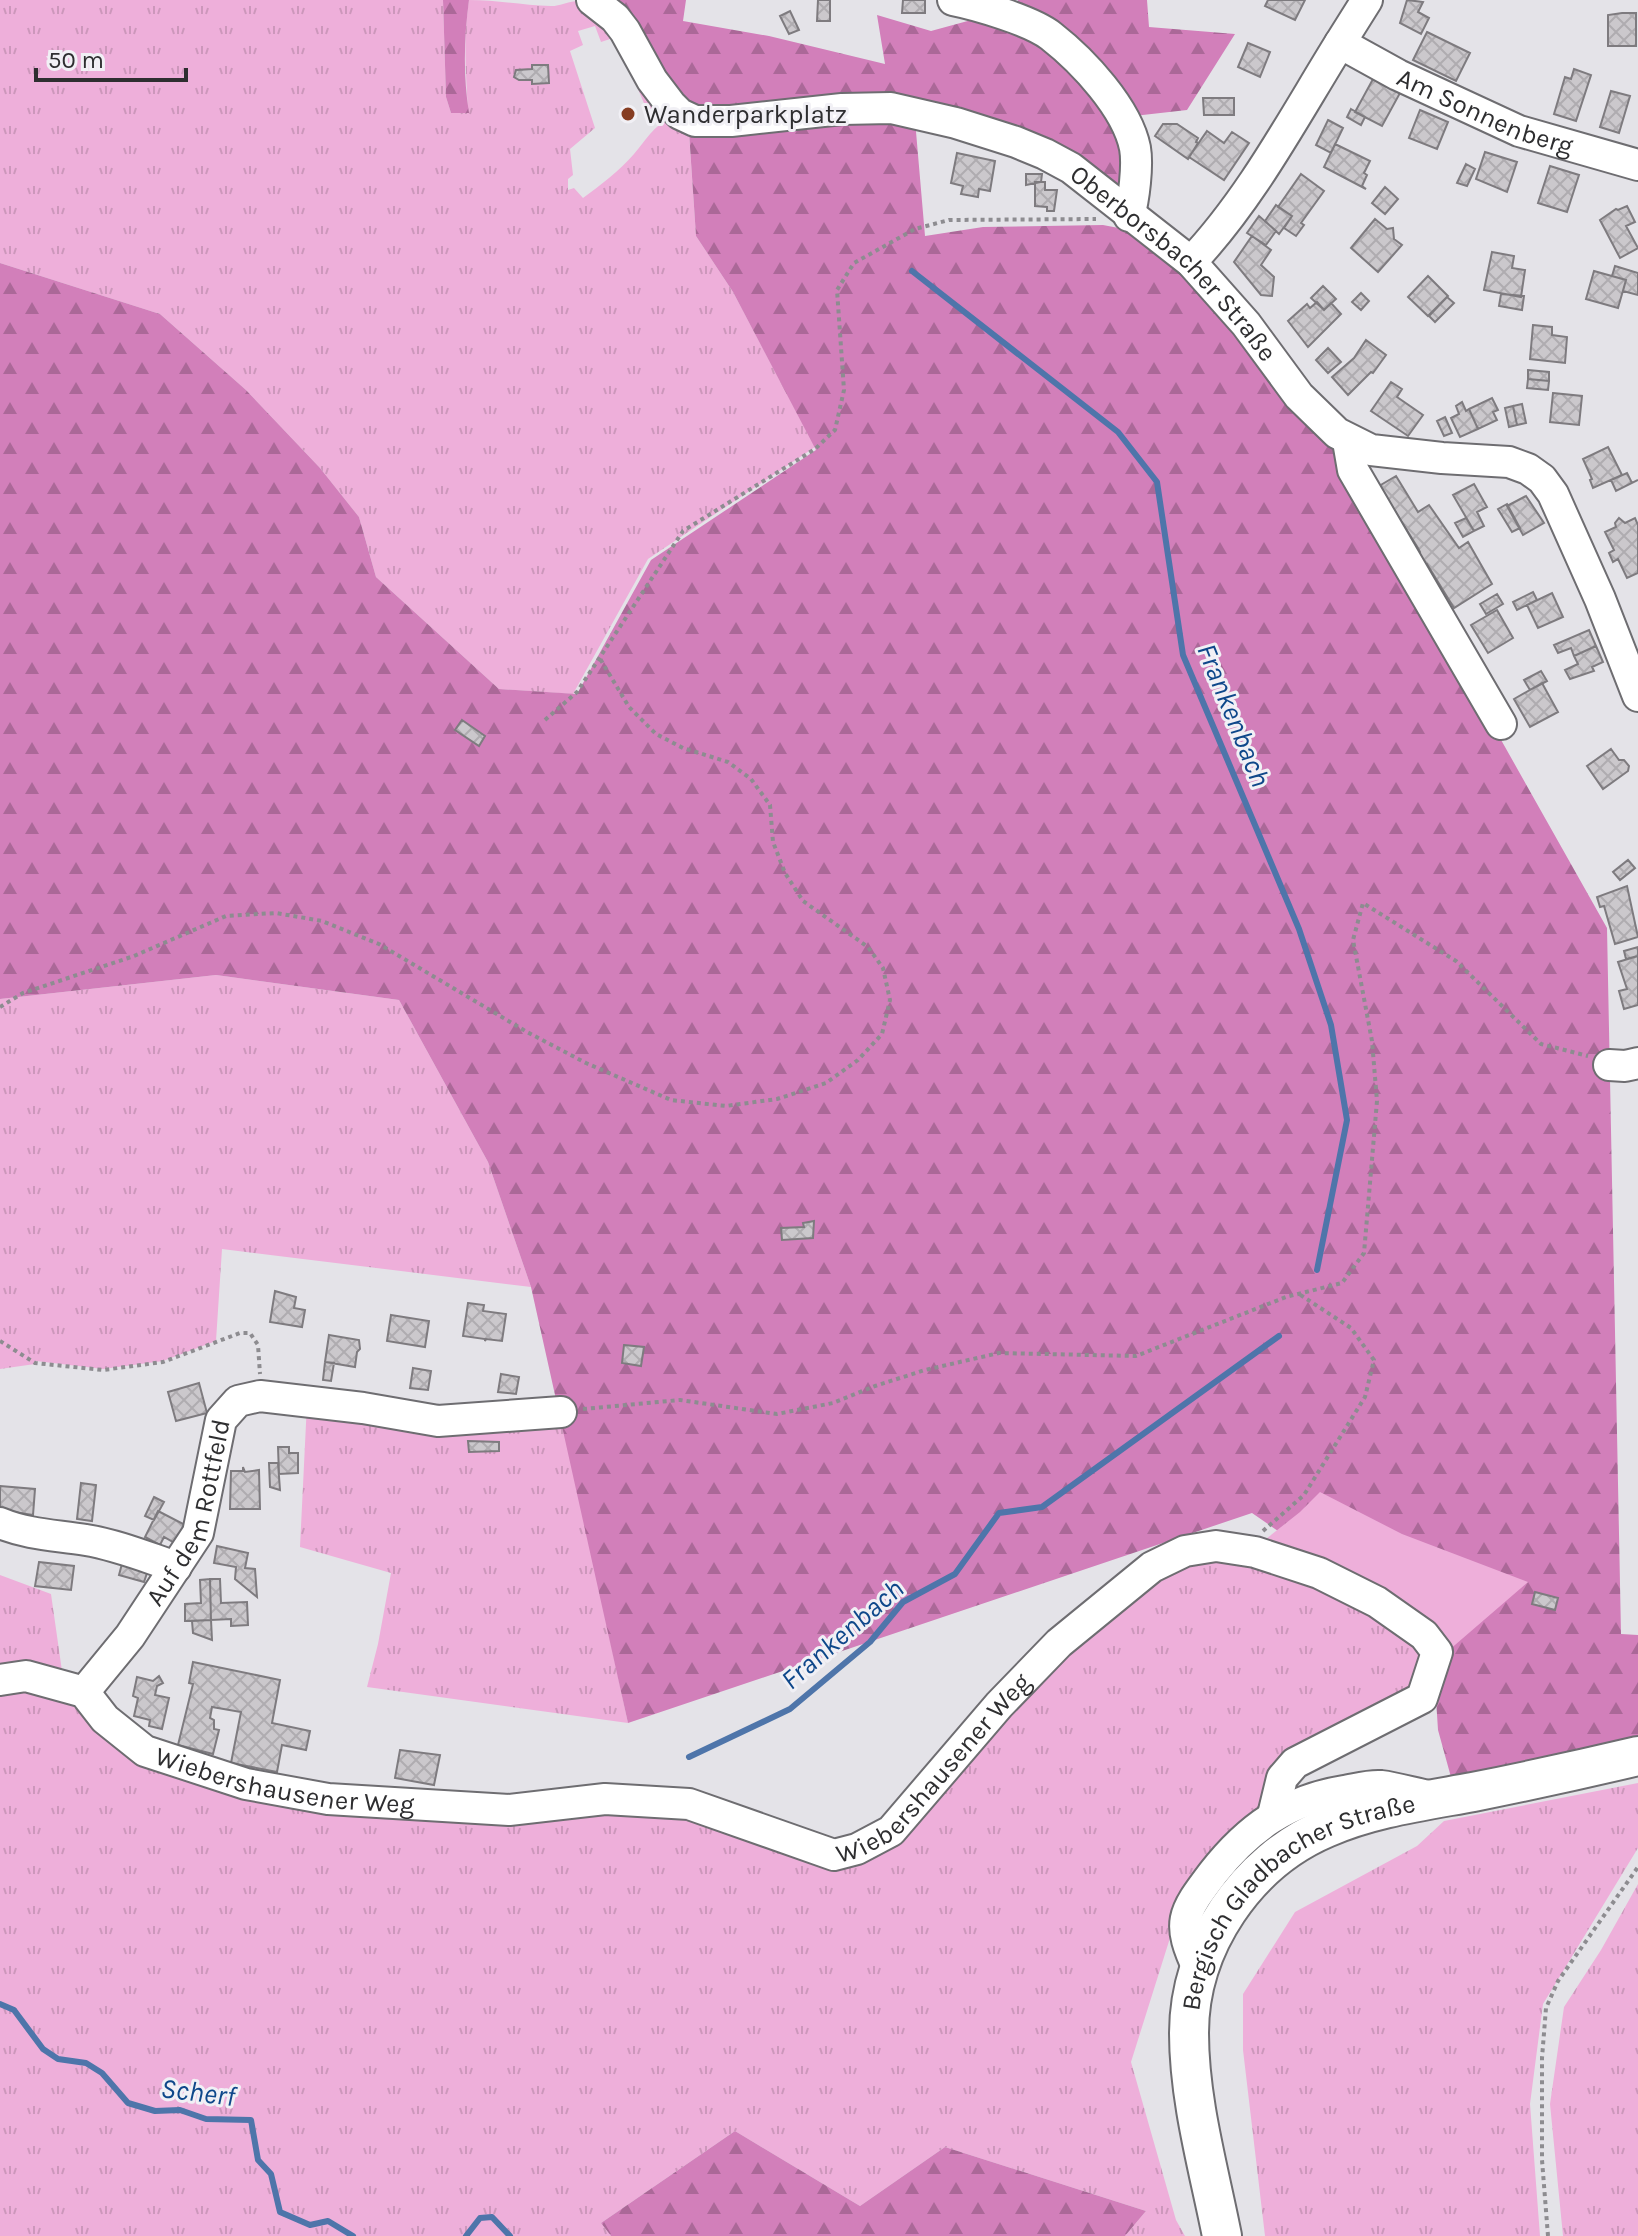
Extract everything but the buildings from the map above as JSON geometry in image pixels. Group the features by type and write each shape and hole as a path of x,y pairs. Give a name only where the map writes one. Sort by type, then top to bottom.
{"main road":[{"name":"Bergisch Gladbacher Straße","path":"1222,2236 1190,2059 1191,2013 1199,1971 1211,1940 1233,1902 1285,1852 1301,1840 1334,1825 1438,1798 1638,1756"}],"street":[{"name":"Oberborsbacher Straße","path":"592,0 615,18 637,49 652,80 671,105 686,118 713,122 842,109 891,108 931,116 1045,154 1071,168 1191,262 1246,324 1299,396 1348,441 1371,450 1509,462 1528,469 1542,479 1553,494 1638,696"},
{"path":"953,0 982,6 1049,34 1121,110 1135,149 1129,216"},
{"path":"1191,262 1208,245 1257,175 1367,0"},
{"name":"Am Sonnenberg","path":"1340,43 1398,75 1519,131 1638,165"},
{"path":"1348,441 1353,470 1501,724"},
{"name":"Auf dem Rottfeld","path":"84,1692 130,1636 198,1533 221,1420 238,1401 260,1396 363,1408 438,1421 561,1412"},
{"path":"0,1523 39,1536 83,1539 117,1546 176,1567"},
{"name":"Wiebershausener Weg","path":"84,1692 105,1719 145,1751 246,1784 328,1799 509,1810 605,1799 689,1804 834,1855 857,1849 891,1831 999,1705 1059,1643 1152,1567 1185,1551 1216,1546 1255,1552 1319,1573 1377,1602 1424,1635 1437,1652 1422,1698 1295,1763 1282,1778 1273,1815"},
{"path":"0,1680 26,1676 84,1692"},
{"path":"1199,1971 1184,1932 1189,1904 1234,1846 1273,1815 1312,1798 1379,1786 1438,1798"}],"path":[{"path":"545,720 577,692 683,531 815,449 835,430 844,390 837,290 854,263 915,229 949,220 1122,220 1129,216"},
{"path":"0,1007 23,993 134,956 226,916 276,913 322,921 379,944 527,1032 586,1063 671,1100 726,1106 777,1099 826,1083 858,1060 882,1034 890,1000 883,968 868,947 803,901 785,873 773,842 770,805 751,779 728,762 683,748 656,734 629,707 599,657"},
{"path":"561,1412 680,1400 777,1414 833,1403 925,1370 999,1353 1136,1356 1299,1294 1342,1283 1364,1253 1377,1101 1372,1041 1353,940 1363,903 1456,961 1541,1044 1623,1064"},
{"path":"1234,1549 1262,1532 1304,1495 1365,1397 1374,1360 1351,1328 1299,1294"},
{"path":"0,1341 35,1363 103,1370 163,1362 240,1333 250,1333 258,1345 260,1396"},
{"path":"1548,2236 1542,2160 1542,2058 1546,2008 1558,1981 1638,1867"}],"green space":[{"path":"0,0 443,0 446,97 451,113 468,113 466,43 469,0 551,6 581,1 595,9 618,32 658,106 646,108 616,37 601,42 595,26 578,31 583,45 570,51 595,128 570,149 573,175 568,179 568,190 574,188 583,198 616,172 654,130 671,118 703,131 689,133 696,236 733,292 815,447 648,559 573,694 499,689 376,577 359,517 320,468 246,390 160,314 0,263"},
{"path":"443,0 469,0 465,56 469,113 451,113 446,97"},
{"path":"606,0 686,0 683,21 769,36 885,64 877,15 931,31 997,13 1049,35 1119,111 1126,204 947,110 704,114 683,102"},
{"path":"1018,0 1147,0 1149,27 1235,34 1187,110 1125,117 1017,8"},
{"path":"832,119 915,120 925,236 983,227 1103,225 1134,231 1183,276 1300,399 1340,454 1607,928 1621,1634 1638,1635 1638,1742 1454,1788 1438,1730 1432,1637 1252,1513 628,1723 531,1287 488,1162 399,1000 216,975 0,999 0,263 160,314 246,390 320,468 359,517 376,577 499,689 577,694 651,560 816,450 733,292 696,236 689,132"},
{"path":"216,975 399,1000 488,1162 531,1287 222,1249 216,1341 163,1361 103,1369 36,1361 35,1364 0,1369 0,999"},
{"path":"307,1403 561,1412 628,1723 367,1687 391,1573 300,1547"},
{"path":"1320,1492 1402,1534 1528,1582 1448,1651 1257,1546"},
{"path":"1255,1552 1424,1635 1432,1675 1333,1742 1265,1804 1181,1903 1131,2062 1176,2220 1185,2236 1125,2236 1146,2211 945,2147 860,2206 735,2131 601,2223 611,2236 0,2236 0,1682 58,1682 142,1757 246,1787 604,1803 859,1851 1152,1567"},
{"path":"0,1575 51,1594 63,1678 0,1676"},
{"path":"1638,1783 1638,1848 1543,2004 1530,2104 1540,2236 1265,2236 1243,2050 1243,1994 1295,1912 1417,1846 1444,1821"},
{"path":"1638,1884 1638,2236 1563,2236 1550,2104 1564,2007"},
{"path":"735,2131 860,2206 945,2147 1146,2211 1125,2236 611,2236 601,2223"}],"waterway":[{"name":"Frankenbach","path":"912,271 1118,432 1157,482 1183,655 1299,929 1331,1025 1347,1120 1317,1270"},
{"name":"Frankenbach","path":"689,1757 790,1709 870,1642 903,1602 955,1574 999,1513 1042,1507 1279,1336"},
{"name":"Scherf","path":"0,2004 14,2010 43,2049 58,2059 86,2063 102,2073 128,2103 155,2111 180,2110 206,2119 251,2120 258,2160 271,2174 280,2212 310,2225 328,2221 353,2236"},
{"name":"Scherf","path":"466,2236 480,2218 492,2217 510,2236"}],"place":[{"name":"Wanderparkplatz","path":"628,114"}]}
